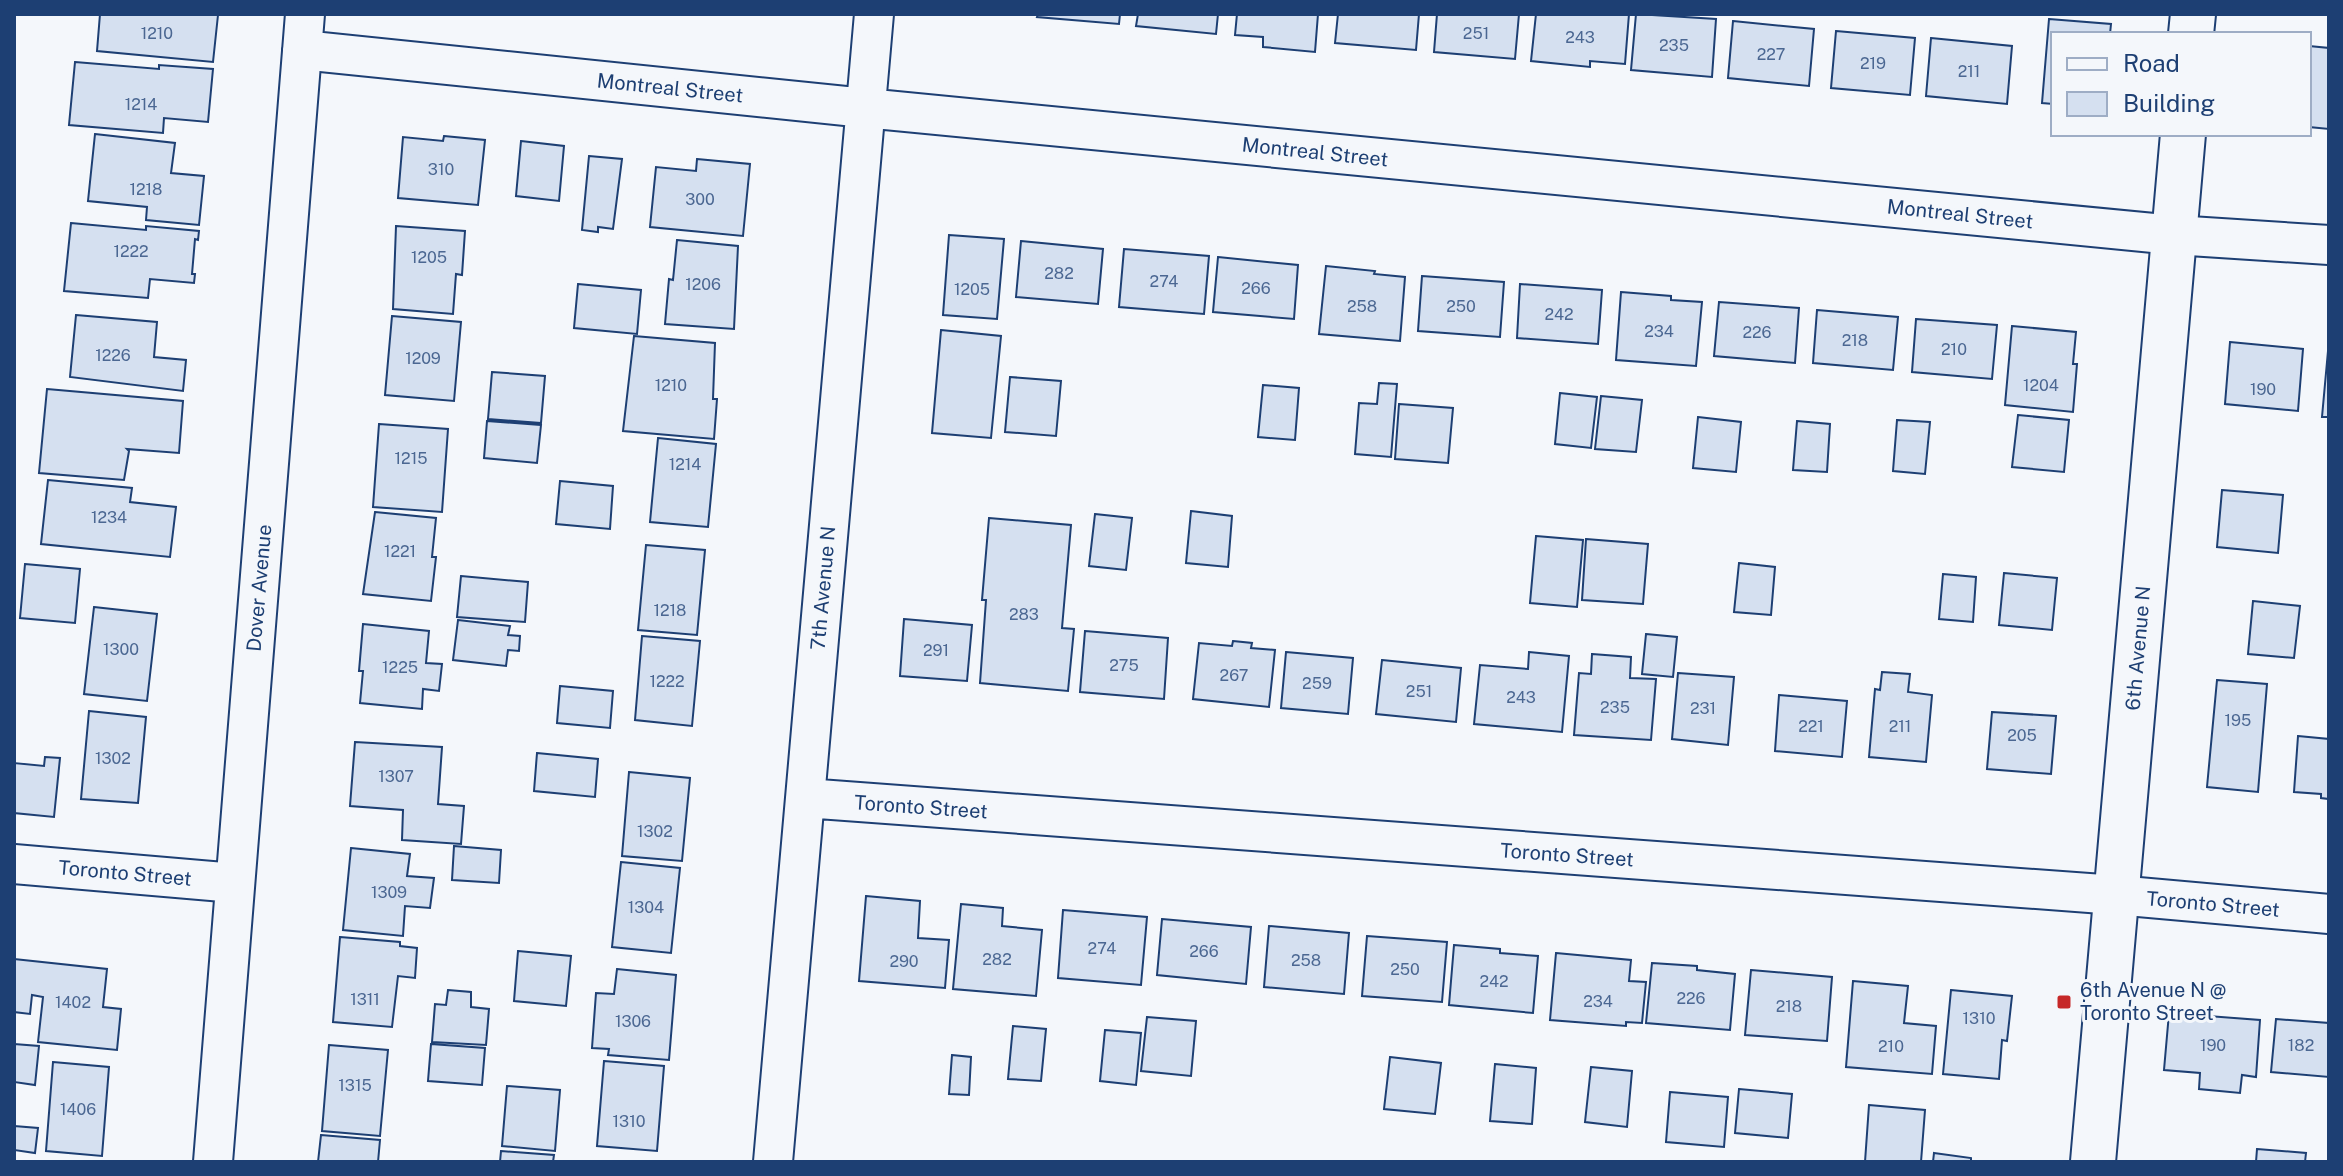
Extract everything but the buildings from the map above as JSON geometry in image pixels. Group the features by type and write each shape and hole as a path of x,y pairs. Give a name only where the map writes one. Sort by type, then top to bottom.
{"street":[{"name":"7th Avenue N","path":"773,1162 874,14"},
{"name":"Montreal Street","path":"303,32 865,108 2174,235 2329,245"},
{"name":"Dover Avenue","path":"213,1162 303,32"},
{"name":"6th Avenue N","path":"2093,1162 2183,136"},
{"name":"Toronto Street","path":"805,798 2116,895 2329,914"},
{"name":"Toronto Street","path":"14,864 235,883"}],"place":[{"name":"6th Avenue N @ Toronto Street","path":"2064,1002"}]}
